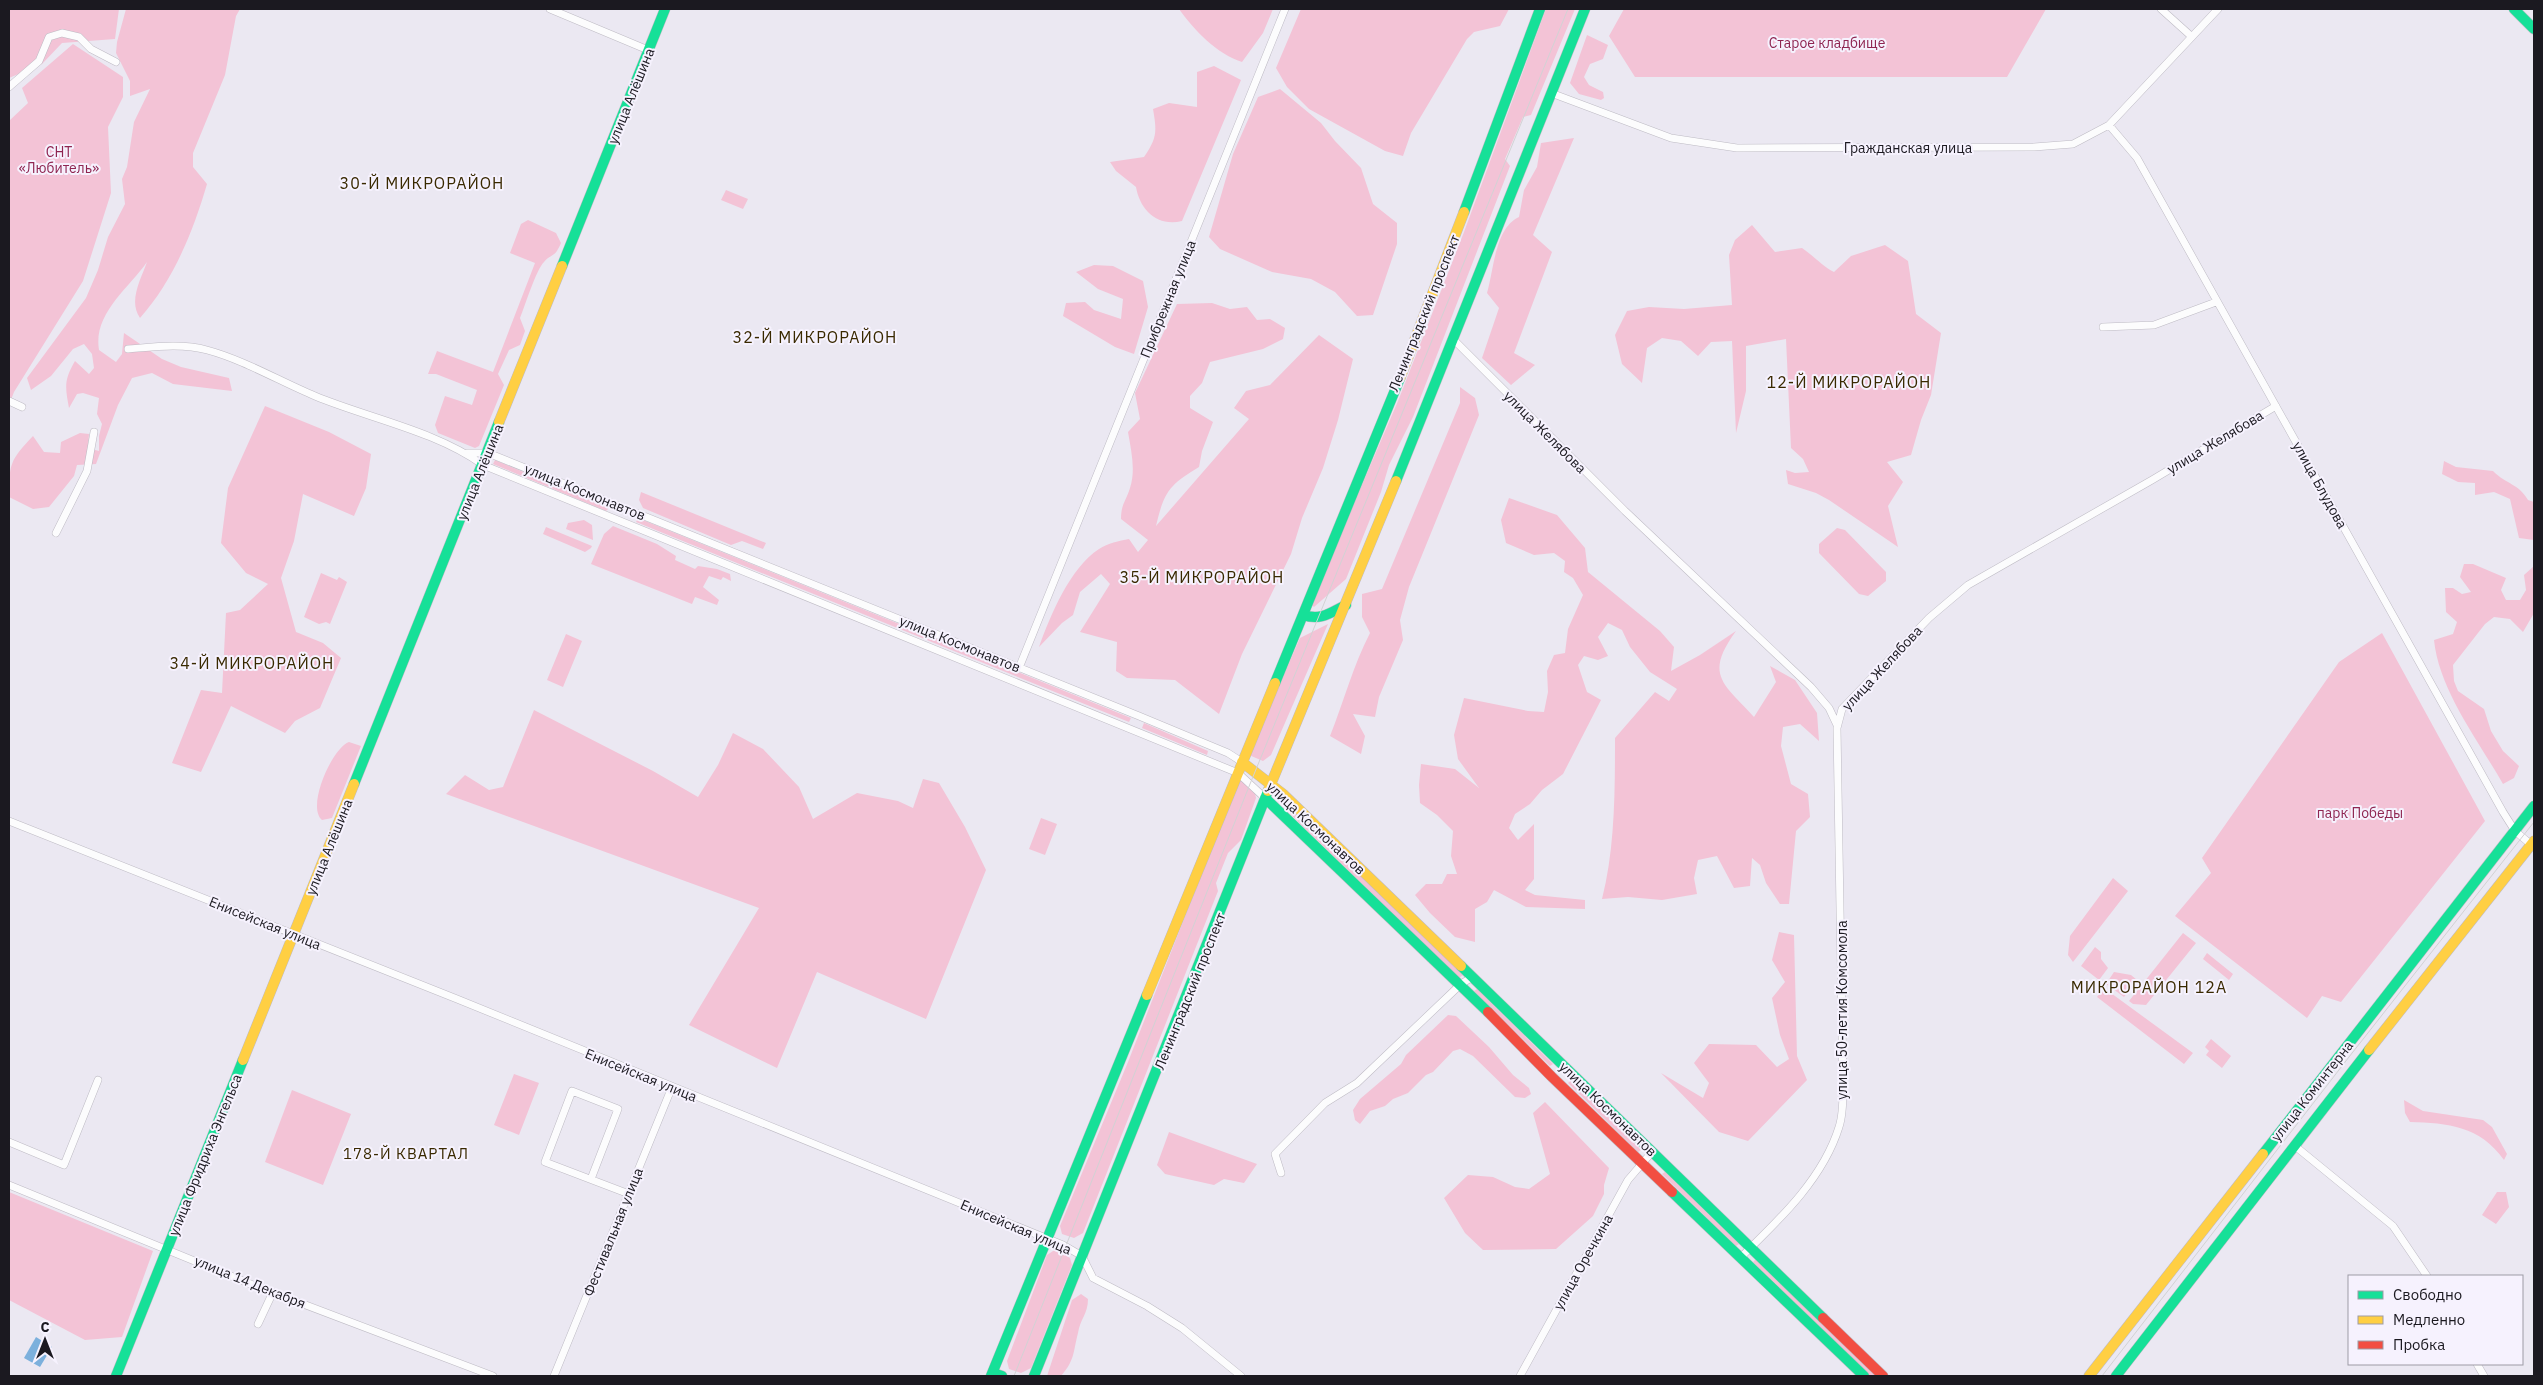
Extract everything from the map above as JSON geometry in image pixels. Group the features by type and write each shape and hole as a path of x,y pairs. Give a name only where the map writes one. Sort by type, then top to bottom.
{"street":[{"path":"550,9 648,50"},
{"name":"улица Алёшина","path":"294,934 666,9"},
{"name":"Прибрежная улица","path":"1019,668 1286,9"},
{"name":"Ленинградский проспект","path":"995,1375 1046,1238 1417,335 1540,9"},
{"name":"Ленинградский проспект","path":"1034,1376 1235,878 1270,784 1346,605 1585,9"},
{"path":"2161,9 2191,36"},
{"name":"Гражданская улица","path":"1551,93 1671,138 1738,148 2034,148 2073,144 2109,125 2218,9"},
{"path":"2514,9 2534,29"},
{"path":"9,87 39,61 49,37 62,33 79,37 91,50 108,56 116,62"},
{"name":"улица Блудова","path":"2109,125 2137,158 2435,693 2515,831 2533,844"},
{"path":"2103,328 2154,326 2216,302"},
{"name":"улица Желябова","path":"1452,339 1626,511 1819,695 1830,711 1837,728"},
{"name":"улица Космонавтов","path":"128,349 164,346 201,346 314,396 464,453 483,465 1238,773 1461,984 1642,1163 1864,1376"},
{"path":"9,401 22,407"},
{"name":"улица Желябова","path":"1837,728 1842,709 1848,700 1929,618 1968,585 2152,480 2276,406"},
{"path":"56,533 87,471 94,432"},
{"name":"улица Космонавтов","path":"464,453 488,453 1139,716 1228,753 1242,762 1270,784 1883,1376"},
{"path":"620,520 626,508"},
{"path":"1303,615 1314,619 1319,618 1346,605"},
{"path":"1819,695 1835,706 1848,700"},
{"path":"1133,730 1139,716"},
{"name":"улица 50-летия Комсомола","path":"1741,1257 1804,1191 1833,1144 1840,1125 1843,1089 1837,728"},
{"name":"улица Коминтерна","path":"2089,1376 2534,806"},
{"name":"Енисейская улица","path":"9,821 1046,1238 1082,1256 1093,1278 1147,1306 1182,1328 1241,1376"},
{"name":"улица Коминтерна","path":"2116,1376 2533,844"},
{"name":"улица Фридриха Энгельса","path":"116,1376 294,934"},
{"path":"1281,1173 1275,1154 1288,1139 1324,1103 1357,1083 1461,984 1471,978"},
{"path":"9,1142 64,1165 98,1080"},
{"name":"Фестивальная улица","path":"554,1376 672,1087"},
{"path":"590,1179 618,1109 572,1091 545,1162 629,1194"},
{"path":"2295,1146 2393,1226 2426,1275"},
{"name":"улица Оречкина","path":"1520,1376 1628,1180 1652,1152"},
{"name":"улица 14 Декабря","path":"9,1185 272,1292 493,1376"},
{"path":"258,1324 272,1292"},
{"path":"2478,1365 2484,1376"}],"green space":[{"path":"9,9 119,9 115,39 62,43 42,64 9,78"},
{"path":"126,9 240,9 236,16 225,75 193,153 193,167 207,184 181,255 152,304 140,318 135,304 135,297 147,262 107,313 101,325 99,350 116,362 122,354 124,333 162,359 181,367 229,378 232,391 173,384 152,373 132,378 118,405 96,464 77,465 74,476 49,507 33,509 9,497 12,463 33,436 44,452 60,453 61,442 80,433 89,434 88,448 99,451 99,436 102,424 97,414 99,398 83,393 77,394 69,408 67,394 67,379 75,361 89,374 94,368 92,354 84,344 73,349 51,376 31,390 27,378 86,298 98,270 108,237 125,204 122,179 127,167 134,122 150,89 130,96 130,81 116,53"},
{"path":"1179,9 1273,9 1263,33 1242,62 1215,47 1192,25"},
{"path":"1301,9 1509,9 1500,26 1474,32 1467,39 1411,133 1403,156 1385,151 1309,109 1287,87 1276,68"},
{"path":"1546,9 1575,9 1531,115 1523,117 1505,159 1510,166 1413,417 1389,465 1381,492 1346,579 1314,607 1311,604 1398,401 1464,232"},
{"name":"Старое кладбище","path":"1624,9 2046,9 2007,77 1635,77 1609,36"},
{"path":"1587,35 1608,45 1603,59 1590,64 1584,77 1589,85 1603,92 1604,98 1601,100 1579,94 1570,83"},
{"name":"СНТ «Любитель»","path":"73,44 123,77 123,97 108,127 111,193 83,281 14,392 9,405 9,121 28,103 22,88"},
{"path":"1214,66 1241,80 1182,221 1173,222 1158,219 1151,215 1141,203 1136,187 1116,171 1110,162 1144,157 1154,140 1155,124 1153,109 1169,103 1197,107 1197,72"},
{"path":"1280,89 1321,123 1361,168 1373,204 1397,223 1397,244 1373,315 1357,316 1335,292 1311,279 1272,272 1220,249 1209,237 1233,154 1258,97"},
{"path":"1574,138 1533,235 1552,252 1514,353 1535,365 1511,385 1482,358 1499,308 1487,293 1497,250 1505,230 1511,222 1519,217 1524,190 1537,167 1541,143"},
{"path":"726,190 748,199 743,209 721,200"},
{"path":"528,220 556,233 561,243 555,253 541,266 534,280 520,318 525,331 520,345 509,350 498,374 504,385 479,446 475,448 438,433 435,425 445,396 472,405 477,390 436,374 428,374 437,351 493,372 535,263 510,253 521,224"},
{"path":"1752,225 1775,252 1802,248 1834,272 1851,256 1885,245 1908,261 1916,314 1941,333 1931,395 1921,420 1911,455 1887,462 1903,482 1888,506 1898,547 1829,500 1816,493 1788,484 1786,470 1795,473 1809,472 1803,459 1791,448 1786,339 1746,346 1746,391 1736,433 1732,341 1711,342 1698,356 1681,341 1662,338 1647,348 1642,383 1622,364 1615,335 1627,311 1649,307 1684,309 1732,305 1729,255 1735,240"},
{"path":"1094,265 1113,266 1143,281 1148,307 1134,354 1115,347 1063,316 1066,303 1085,302 1094,310 1121,319 1123,299 1098,289 1076,272"},
{"path":"1212,303 1230,309 1247,307 1257,320 1270,319 1285,328 1283,339 1263,349 1210,362 1202,383 1190,396 1190,408 1213,422 1202,451 1199,467 1181,479 1169,491 1162,505 1156,526 1249,419 1234,408 1246,391 1270,385 1319,335 1353,359 1338,420 1323,468 1302,518 1291,554 1242,654 1219,714 1175,680 1127,678 1116,671 1117,642 1080,632 1110,584 1101,574 1080,592 1073,615 1062,623 1039,647 1049,620 1070,580 1089,557 1106,545 1129,539 1138,552 1148,540 1121,519 1133,474 1128,432 1140,419 1135,393 1177,304"},
{"path":"1460,387 1475,398 1479,415 1409,587 1400,620 1403,640 1379,697 1375,717 1353,714 1365,736 1361,754 1330,736 1370,633 1362,617 1362,594 1382,589 1460,403"},
{"path":"265,406 329,432 371,454 366,488 354,516 303,494 294,541 281,578 296,632 323,643 341,658 320,708 295,721 285,733 231,706 201,772 172,763 201,690 222,693 226,613 240,610 268,584 246,573 221,543 228,488"},
{"path":"495,460 608,507 608,509 606,511 493,464"},
{"path":"2444,461 2456,467 2493,471 2520,490 2528,500 2534,502 2534,540 2519,538 2510,499 2494,492 2475,495 2475,483 2458,482 2442,474"},
{"path":"641,492 766,543 763,549 742,541 731,545 643,508 639,500"},
{"path":"1509,498 1557,515 1585,548 1588,572 1660,631 1674,647 1671,671 1700,655 1736,631 1726,646 1719,669 1721,678 1726,686 1754,717 1776,682 1770,666 1795,680 1817,713 1819,741 1800,724 1783,727 1781,746 1791,784 1808,794 1810,817 1796,831 1789,904 1780,904 1766,883 1760,865 1752,858 1750,886 1734,888 1717,856 1698,860 1694,878 1697,894 1662,900 1628,897 1602,899 1612,840 1615,738 1655,692 1669,701 1677,689 1650,672 1630,647 1622,630 1608,623 1598,637 1608,656 1598,660 1584,656 1578,665 1587,692 1601,700 1563,774 1542,790 1530,804 1515,814 1509,828 1518,840 1534,824 1534,879 1525,890 1535,895 1585,900 1585,909 1526,907 1494,890 1487,902 1475,909 1475,942 1455,937 1430,913 1415,895 1426,884 1442,884 1447,874 1457,874 1451,856 1453,831 1437,815 1420,803 1421,764 1455,769 1479,788 1458,759 1454,735 1464,698 1528,711 1544,712 1548,692 1547,671 1554,655 1565,653 1568,629 1583,595 1573,578 1564,572 1565,561 1554,553 1534,555 1506,543 1501,520"},
{"path":"638,518 1131,718 1129,722 636,522"},
{"path":"584,520 592,525 593,540 566,529 568,523"},
{"path":"613,526 657,544 676,556 675,560 695,569 698,566 717,569 730,574 731,581 723,577 721,580 709,576 703,587 719,600 717,605 695,597 692,604 591,564 604,534"},
{"path":"546,527 592,546 585,552 543,534"},
{"path":"1837,528 1845,530 1886,572 1886,581 1868,596 1859,594 1819,553 1819,544"},
{"path":"2464,564 2473,564 2506,578 2501,590 2506,600 2520,600 2526,590 2524,575 2534,566 2534,613 2523,632 2510,619 2494,617 2485,624 2453,665 2454,681 2458,691 2484,709 2491,731 2503,751 2519,766 2514,778 2503,784 2451,696 2437,659 2434,640 2453,634 2457,622 2446,612 2445,588 2453,588 2462,594 2471,592 2460,577"},
{"path":"321,573 337,580 339,577 347,582 330,624 326,622 319,624 304,617"},
{"path":"1328,624 1271,755 1263,761 1249,755 1300,638"},
{"name":"парк Победы","path":"2382,633 2485,821 2341,1002 2322,996 2307,1018 2175,916 2211,873 2202,858 2339,662"},
{"path":"566,634 582,641 563,687 547,680"},
{"path":"534,710 653,771 698,797 718,765 733,733 763,749 799,787 813,819 857,793 898,801 913,808 923,779 939,783 965,827 986,870 926,1019 817,972 777,1068 689,1025 759,908 446,794 465,775 489,790 503,787"},
{"path":"1144,723 1208,751 1207,755 1142,728"},
{"path":"349,742 361,746 332,818 322,820 318,813 317,803 323,778 335,755"},
{"path":"1240,776 1254,788 1256,798 1241,840 1228,853 1216,883 1218,891 1083,1233 1074,1238 1062,1234 1060,1226 1128,1062"},
{"path":"1286,804 1463,975 1459,978 1283,807"},
{"path":"1041,818 1057,824 1045,855 1029,849"},
{"path":"2113,878 2128,891 2073,962 2068,955 2070,936"},
{"path":"1779,932 1794,935 1797,1056 1807,1080 1748,1141 1719,1132 1661,1073 1703,1098 1709,1083 1694,1063 1709,1044 1756,1045 1777,1067 1789,1059 1780,1035 1772,998 1785,982 1772,960"},
{"path":"2183,933 2196,943 2146,1005 2133,1004 2129,1001"},
{"path":"2095,947 2101,952 2101,959 2108,968 2099,980 2081,966"},
{"path":"2207,953 2233,974 2229,980 2203,959"},
{"path":"2114,972 2131,975 2137,980 2124,997 2106,984"},
{"path":"2104,988 2193,1053 2184,1064 2097,997"},
{"path":"1477,989 1553,1064 1550,1066 1474,991"},
{"path":"1448,1015 1456,1016 1489,1047 1513,1075 1529,1088 1531,1094 1525,1098 1515,1097 1473,1056 1460,1049 1453,1051 1433,1072 1426,1075 1408,1093 1393,1099 1385,1106 1370,1111 1360,1124 1355,1120 1353,1110 1360,1099 1401,1064 1406,1055"},
{"path":"2211,1039 2231,1056 2222,1068 2206,1055 2209,1051 2205,1047"},
{"path":"514,1074 539,1083 519,1135 494,1125"},
{"path":"1571,1080 1641,1150 1638,1152 1568,1083"},
{"path":"292,1090 351,1114 323,1185 265,1162"},
{"path":"2404,1100 2423,1111 2483,1120 2492,1127 2507,1154 2504,1160 2485,1140 2474,1133 2450,1125 2410,1122 2405,1113"},
{"path":"1545,1102 1609,1168 1604,1185 1604,1194 1593,1216 1556,1249 1483,1250 1465,1233 1444,1198 1468,1175 1493,1177 1515,1187 1529,1189 1550,1174 1533,1113"},
{"path":"1169,1132 1257,1164 1244,1183 1224,1179 1214,1185 1165,1174 1157,1165"},
{"path":"1665,1172 1739,1244 1736,1246 1662,1174"},
{"path":"9,1192 153,1251 122,1337 85,1340 9,1300"},
{"path":"2497,1192 2506,1192 2509,1207 2496,1224 2482,1215"},
{"path":"1056,1249 1070,1258 1072,1265 1031,1368 1021,1373 1009,1369 1007,1361 1047,1255"},
{"path":"1756,1259 1876,1376 1869,1376 1753,1262"},
{"path":"1081,1294 1088,1299 1088,1304 1079,1328 1071,1360 1061,1376 1047,1376 1072,1300"}],"water":[{"path":"36,1337 52,1347 40,1367 24,1358"}],"tram line":[{"path":"1014,1376 1250,784 1568,9"},
{"path":"2102,1376 2534,822"}],"traffic: fast":[{"path":"562,266 665,9"},
{"path":"1464,212 1540,9"},
{"path":"1396,481 1585,9"},
{"path":"2514,9 2534,29"},
{"path":"1275,683 1400,378"},
{"path":"354,784 499,422"},
{"path":"1303,615 1320,617 1346,605"},
{"path":"1034,1376 1268,791"},
{"path":"1265,798 1488,1012"},
{"path":"2263,1154 2534,806"},
{"path":"1461,966 1823,1318"},
{"path":"991,1376 1147,995"},
{"path":"2116,1376 2369,1050"},
{"path":"116,1376 243,1060"},
{"path":"1672,1192 1864,1376"},
{"path":"993,1373 1002,1376"}],"traffic: slow":[{"path":"1400,378 1464,212"},
{"path":"499,422 562,266"},
{"path":"1268,791 1396,481"},
{"path":"1147,995 1275,683"},
{"path":"1242,762 1283,794 1461,966"},
{"path":"243,1060 354,784"},
{"path":"2369,1050 2534,841"},
{"path":"2089,1376 2263,1154"}],"traffic: jam":[{"path":"1488,1012 1552,1077 1672,1192"},
{"path":"1823,1318 1883,1376"}],"district":[{"name":"30-Й МИКРОРАЙОН","path":"422,183"},
{"name":"32-Й МИКРОРАЙОН","path":"815,337"},
{"name":"12-Й МИКРОРАЙОН","path":"1849,382"},
{"name":"35-Й МИКРОРАЙОН","path":"1202,577"},
{"name":"34-Й МИКРОРАЙОН","path":"252,663"},
{"name":"МИКРОРАЙОН 12А","path":"2149,987"},
{"name":"178-Й КВАРТАЛ","path":"406,1153"}]}
